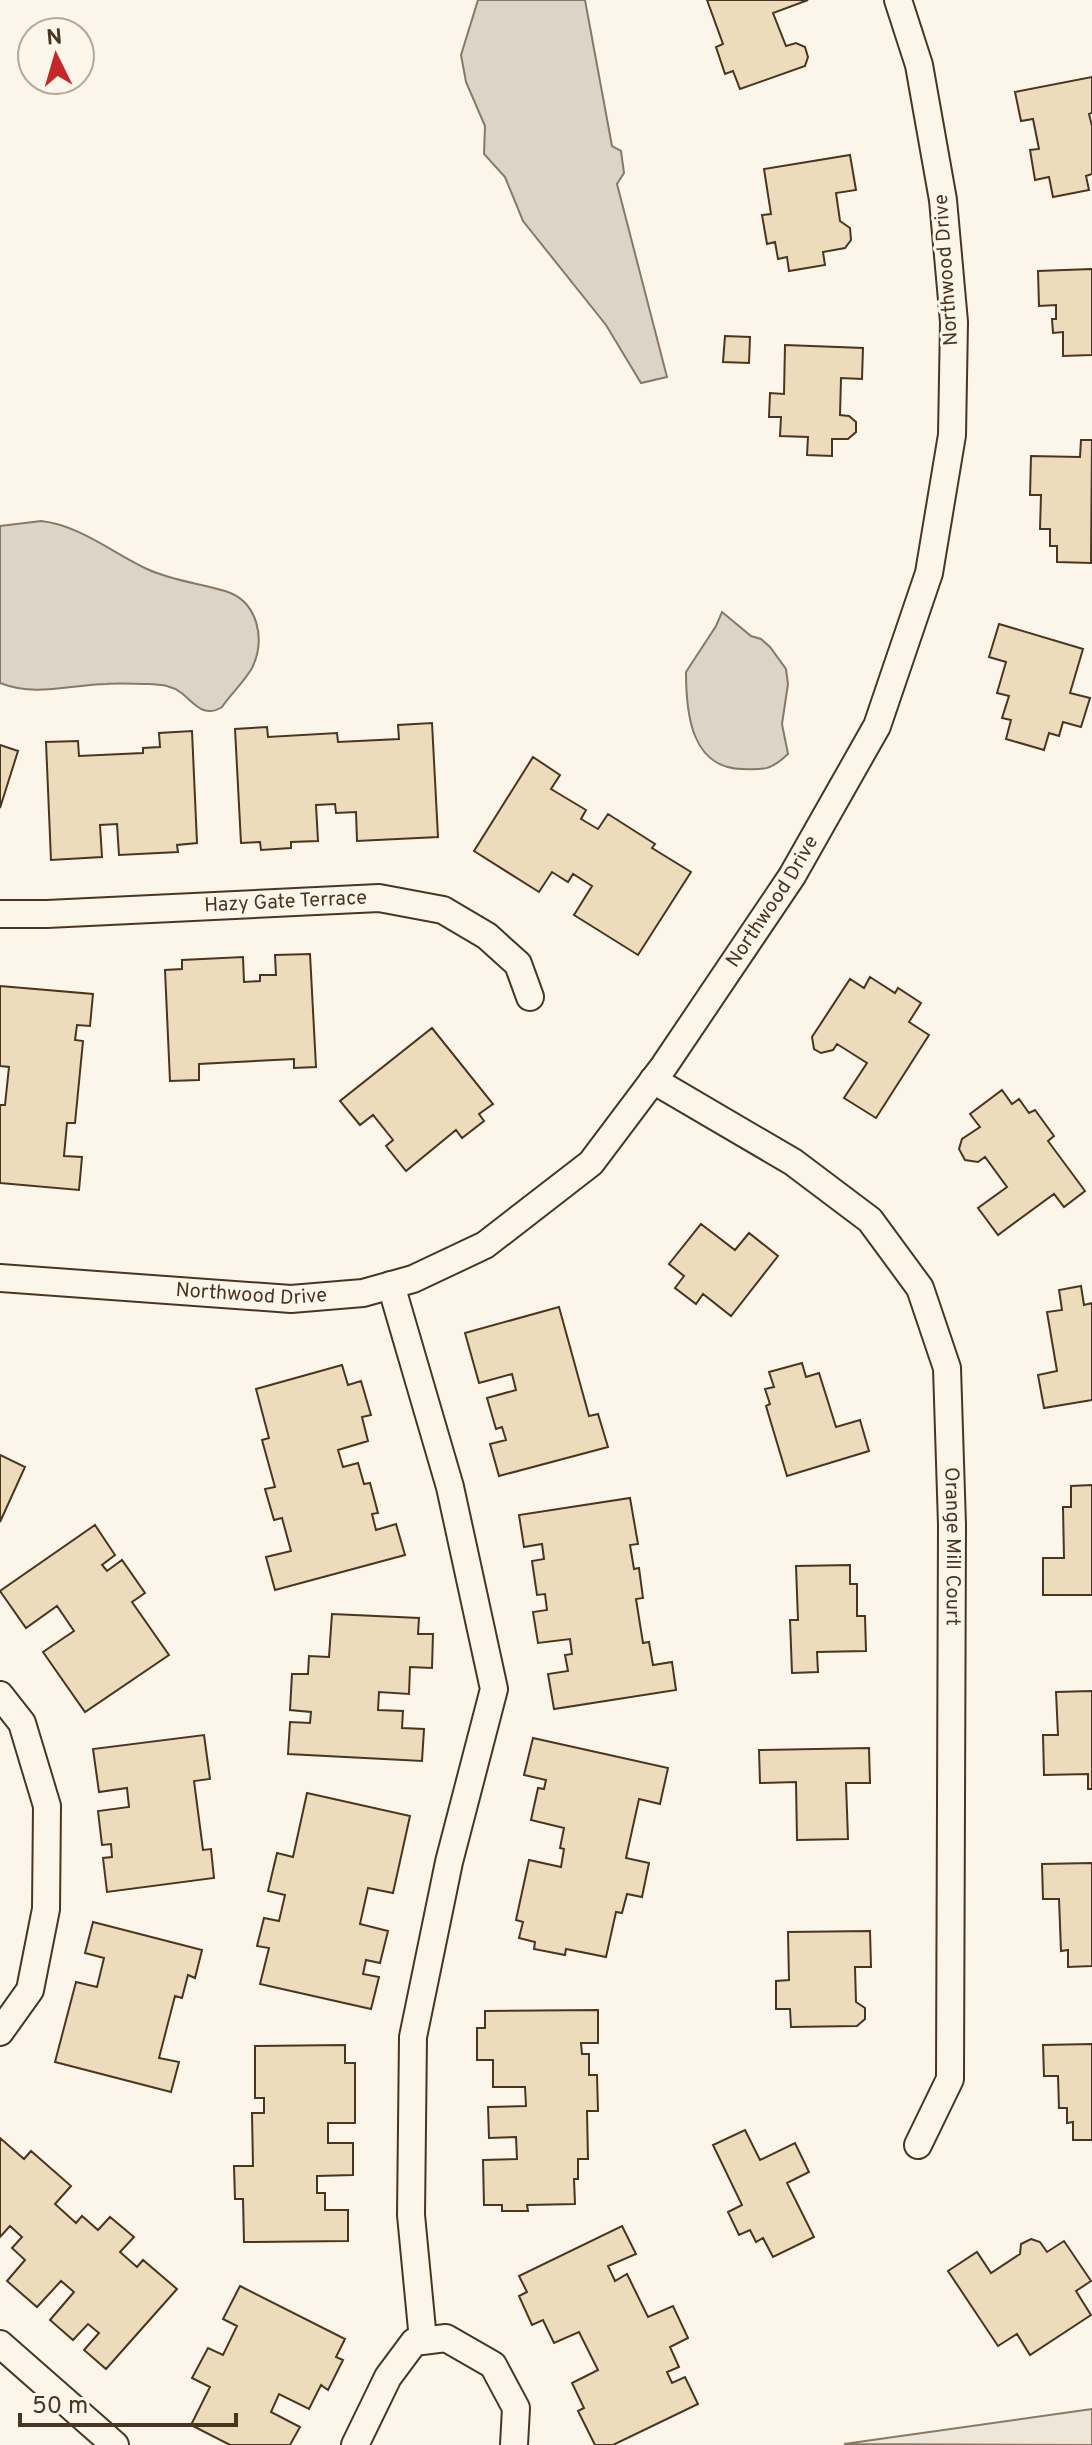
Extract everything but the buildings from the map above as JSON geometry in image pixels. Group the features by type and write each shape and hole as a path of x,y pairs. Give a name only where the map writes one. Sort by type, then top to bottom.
{"street":[{"name":"Northwood Drive","path":"0,1278 291,1299 363,1293 413,1279 485,1245 591,1163 653,1080 792,876 877,726 929,573 952,435 954,322 943,200 919,65 898,0"},
{"name":"Hazy Gate Terrace","path":"0,914 62,914 379,898 443,910 487,936 518,964 530,997"},
{"name":"Orange Mill Court","path":"653,1080 793,1162 870,1220 920,1288 947,1368 952,1525 950,2079 918,2145"},
{"path":"391,1285 450,1487 494,1689 449,1862 413,2037 411,2215 423,2340"},
{"path":"0,1695 22,1723 47,1806 46,1909 30,1990 0,2032"},
{"path":"355,2445 388,2377 414,2342 446,2338 493,2365 516,2408 514,2445"},
{"path":"0,2344 115,2445"}],"shaded area":[{"path":"478,0 585,0 612,146 621,151 624,173 617,184 667,377 641,383 606,325 523,221 505,177 484,154 485,126 466,82 461,55"},
{"path":"41,521 69,528 157,573 225,591 245,603 256,622 256,657 249,673 222,707 204,710 177,690 158,685 111,684 39,690 0,683 0,526"},
{"path":"722,612 770,647 786,669 788,684 782,724 788,754 767,768 742,769 725,766 712,759 702,749 690,720 686,672"},
{"path":"1092,2409 1092,2445 844,2444"}]}
